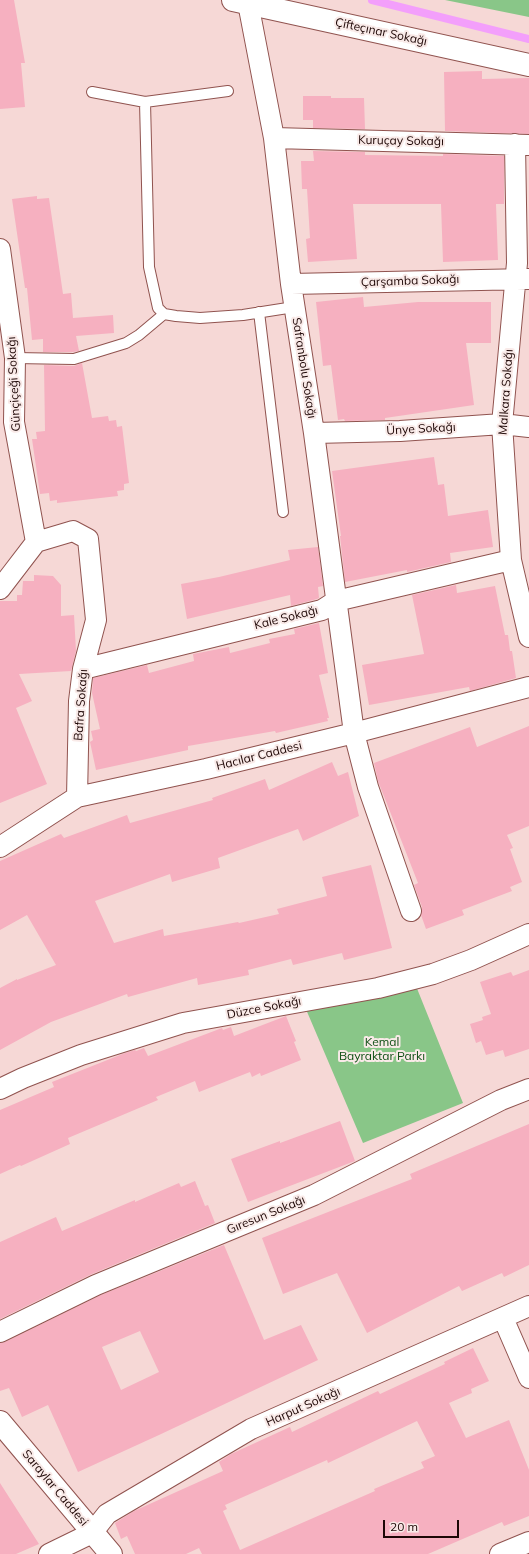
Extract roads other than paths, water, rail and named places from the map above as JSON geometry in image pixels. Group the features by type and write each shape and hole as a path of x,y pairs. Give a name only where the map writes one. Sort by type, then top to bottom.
{"street":[{"name":"Çifteçınar Sokağı","path":"240,2 529,65"},
{"name":"Safranbolu Sokağı","path":"240,2 274,138 294,307 314,433 354,733 368,787 411,911"},
{"name":"Kuruçay Sokağı","path":"274,138 522,145"},
{"name":"Malkara Sokağı","path":"522,145 517,263 522,279 502,424 511,560 529,637"},
{"name":"Günçiçeği Sokağı","path":"0,249 7,360 7,428 36,542"},
{"name":"Çarşamba Sokağı","path":"291,284 522,279"},
{"name":"Ünye Sokağı","path":"314,433 400,431 502,424 529,427"},
{"name":"Bafra Sokağı","path":"36,542 73,531 88,539 96,620 82,669 79,701 77,797"},
{"path":"0,589 36,542"},
{"name":"Kale Sokağı","path":"82,669 322,610 336,601 511,560"},
{"name":"Hacılar Caddesi","path":"0,847 77,797 206,769 354,733 529,687"},
{"name":"Düzce Sokağı","path":"0,1089 23,1078 81,1055 183,1023 385,986 472,960 529,934"},
{"name":"Gıresun Sokağı","path":"0,1332 96,1285 314,1195 501,1100 529,1089"},
{"name":"Harput Sokağı","path":"92,1533 107,1514 251,1429 529,1306"},
{"path":"503,1318 529,1378"},
{"name":"Saraylar Caddesi","path":"0,1422 111,1554"},
{"path":"49,1554 92,1533"},
{"path":"500,1554 529,1542"}],"lane":[{"path":"92,92 145,102 228,91"},
{"path":"145,102 149,267 158,308 164,314 200,318 243,315 294,307"},
{"path":"259,312 283,512"},
{"path":"7,360 74,359 126,343 140,335 164,314"}],"waterway":[{"path":"372,0 529,39"}],"park label":[{"name":"Kemal Bayraktar Parkı","path":"382,1049"}]}
